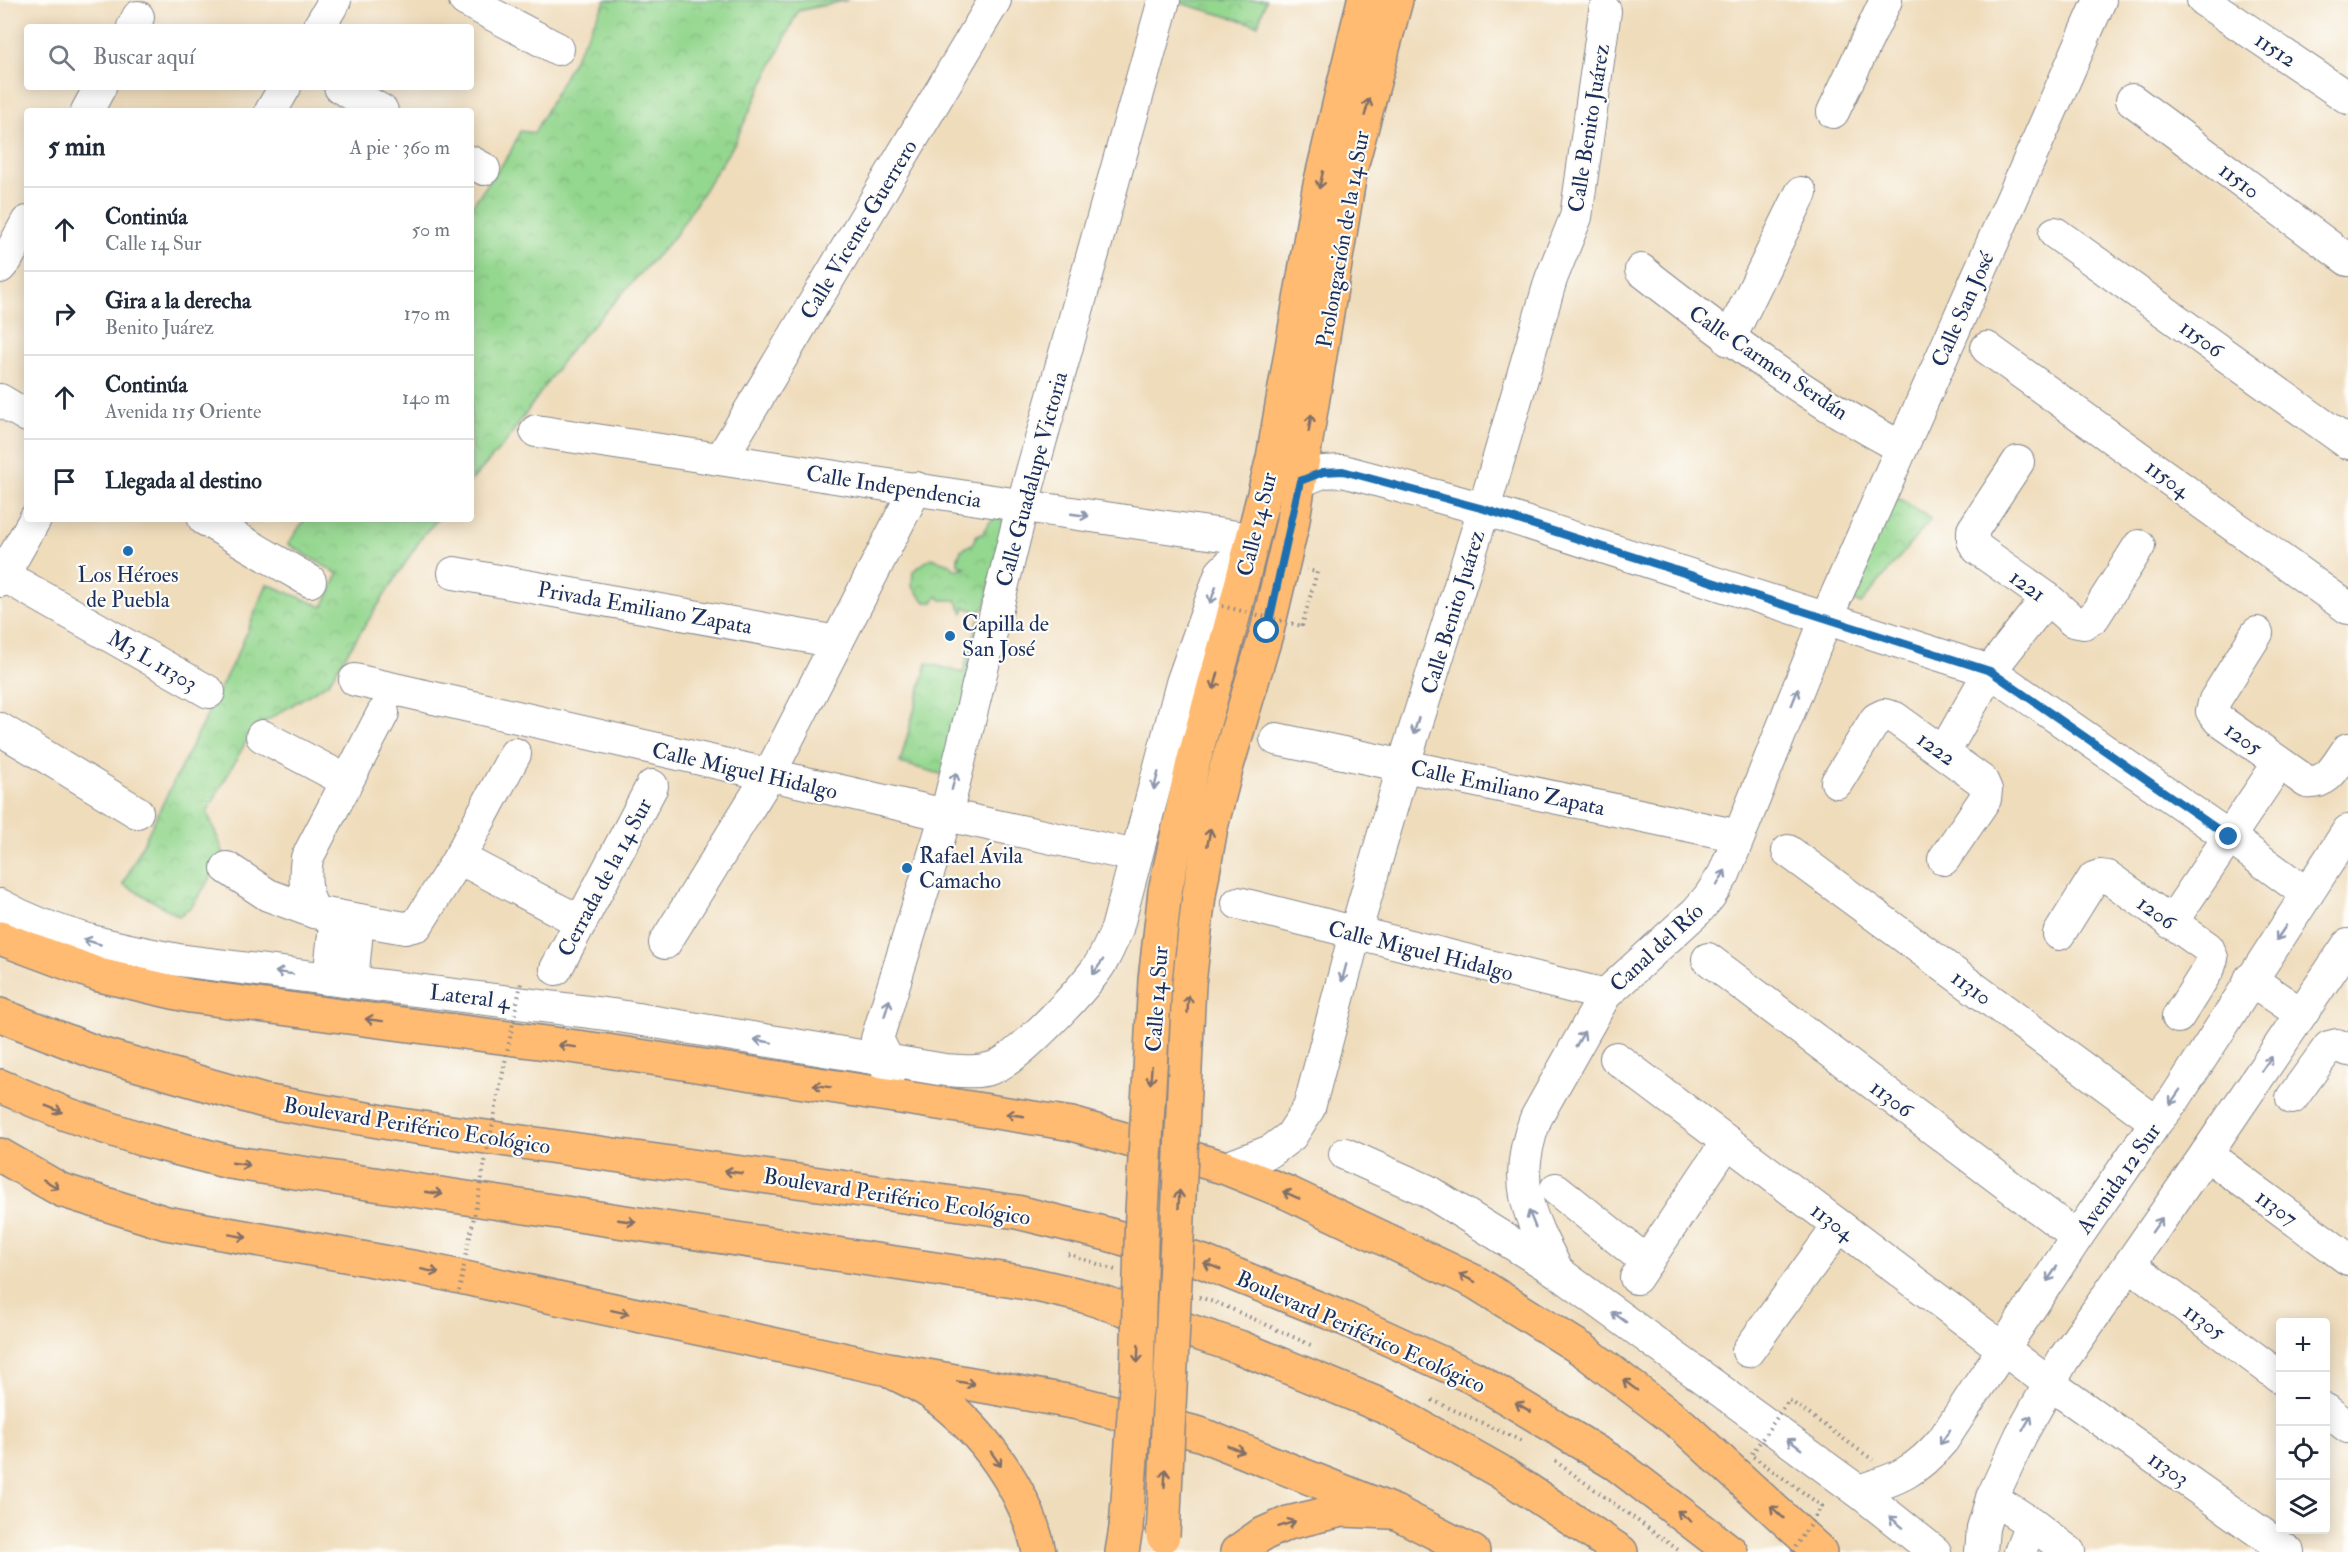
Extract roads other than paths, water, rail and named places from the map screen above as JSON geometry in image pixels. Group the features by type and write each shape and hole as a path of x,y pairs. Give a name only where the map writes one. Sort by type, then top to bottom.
{"main road":[{"name":"Prolongación de la 14 Sur","path":"1273,458 1319,189 1364,0"},
{"name":"Prolongación de la 14 Sur","path":"1300,481 1351,167 1396,0"},
{"name":"Calle 14 Sur","path":"1122,1552 1126,1528 1137,1373 1142,1212 1155,980 1165,891 1227,615 1250,545 1273,458"},
{"name":"Calle 14 Sur","path":"1160,1552 1189,984 1198,895 1211,827 1226,769 1267,631 1300,481"},
{"path":"0,938 99,975 190,996 607,1051 1072,1124 1226,1168 1287,1193 1475,1282 1583,1350 1682,1425 1820,1552"},
{"name":"Boulevard Periférico Ecológico","path":"0,1015 100,1054 264,1101 401,1125 1017,1212 1201,1261 1345,1319 1474,1378 1616,1464 1731,1552"},
{"path":"0,1086 66,1114 141,1139 229,1162 1027,1283 1084,1296 1239,1347 1387,1408 1499,1471 1620,1552"},
{"path":"0,1155 61,1190 166,1223 423,1269 888,1369 1078,1403 1200,1434 1395,1512 1473,1552"},
{"path":"888,1369 931,1393 980,1438 995,1456 1019,1496 1039,1552"},
{"path":"1237,1552 1261,1535 1288,1523 1342,1510 1395,1512"}],"street":[{"path":"321,24 335,0"},
{"path":"465,0 558,49"},
{"name":"Calle Vicente Guerrero","path":"721,459 995,0"},
{"name":"Calle Guadalupe Victoria","path":"886,1096 889,1063 877,1039 946,815 1022,507 1164,0"},
{"path":"1833,112 1886,0"},
{"name":"11512","path":"2203,0 2348,98"},
{"name":"Calle San José","path":"1826,619 2093,2"},
{"name":"Calle Benito Juárez","path":"1226,1168 1271,1151 1291,1136 1308,1108 1404,764 1484,509 1551,279 1576,217 1605,11"},
{"path":"89,108 98,90"},
{"path":"273,108 283,90"},
{"path":"345,90 377,108"},
{"name":"11510","path":"2132,100 2348,260"},
{"path":"1729,340 1802,193"},
{"path":"0,267 7,259 24,228"},
{"name":"11506","path":"2055,233 2348,443"},
{"name":"Calle Carmen Serdán","path":"1641,270 1729,340 1818,399 1901,447"},
{"name":"11504","path":"1987,348 2348,608"},
{"path":"0,400 24,414"},
{"name":"Calle Independencia","path":"537,431 916,488 1250,545"},
{"name":"1221","path":"2018,462 1973,530 1973,541 1978,549 2047,598 2073,621 2084,623 2094,617 2139,546"},
{"path":"1300,481 1323,472 1343,471 1484,509 1990,671 2307,894"},
{"path":"665,943 769,775 916,488"},
{"path":"2,578 33,522"},
{"path":"209,522 310,581"},
{"name":"Lateral 4","path":"0,905 28,921 110,947 178,960 613,1014 889,1063 945,1070 993,1068 1009,1060 1025,1047 1093,974 1106,956 1117,929 1182,683 1221,573 1250,545"},
{"name":"Privada Emiliano Zapata","path":"454,573 837,642"},
{"name":"M3 L 11303","path":"2,578 209,692"},
{"path":"1944,752 1990,671 2047,598"},
{"name":"Canal del Río","path":"1558,1272 1531,1220 1526,1203 1525,1157 1528,1138 1536,1118 1605,995 1697,911 1724,874 1826,619"},
{"name":"1205","path":"2258,633 2215,700 2212,711 2219,720 2307,782 2318,783 2327,777 2348,749"},
{"name":"Calle Miguel Hidalgo","path":"355,680 1136,856"},
{"path":"340,980 336,916 306,892 304,876 307,858 383,713"},
{"name":"1222","path":"1837,782 1876,719 1884,715 1895,718 1944,752 1982,781 1986,790 1985,799 1944,860"},
{"path":"0,729 137,812"},
{"path":"262,735 347,781"},
{"name":"Calle Emiliano Zapata","path":"1276,739 1739,836"},
{"path":"227,868 268,895 336,916 405,928 417,925 459,858 515,754"},
{"path":"2171,922 2279,763"},
{"name":"Cerrada de la 14 Sur","path":"556,969 652,786"},
{"name":"Avenida 12 Sur","path":"1858,1491 1897,1479 1929,1458 1944,1440 2077,1237 2156,1122 2174,1100 2250,979 2348,831"},
{"name":"11310","path":"1788,851 2156,1122"},
{"path":"459,858 581,921"},
{"name":"1206","path":"2059,934 2094,878 2108,877 2208,948 2212,958 2209,968 2178,1017"},
{"name":"Calle Miguel Hidalgo","path":"1238,903 1605,995"},
{"path":"1981,1552 1983,1528 1992,1498 2021,1435 2063,1360 2348,945"},
{"name":"11306","path":"1708,959 2077,1237"},
{"path":"2250,979 2301,1014"},
{"path":"607,1051 613,1014"},
{"path":"2292,1098 2329,1047 2337,1045 2348,1050"},
{"name":"11304","path":"1616,1058 2050,1384"},
{"path":"1556,1189 1642,1270 1727,1142"},
{"path":"1345,1154 1426,1190 1558,1272 1858,1491 1935,1552"},
{"name":"11307","path":"2206,1154 2348,1259"},
{"path":"1748,1351 1839,1226"},
{"name":"11305","path":"2130,1265 2276,1374"},
{"name":"11303","path":"2050,1384 2288,1552"},
{"path":"2330,1414 2348,1427"},
{"path":"1992,1498 2031,1523 2069,1552"},
{"path":"2020,1552 2031,1523"}],"place":[{"name":"Los Héroes de Puebla","path":"128,551"},
{"name":"Capilla de San José","path":"950,636"},
{"name":"Rafael Ávila Camacho","path":"907,868"}]}
